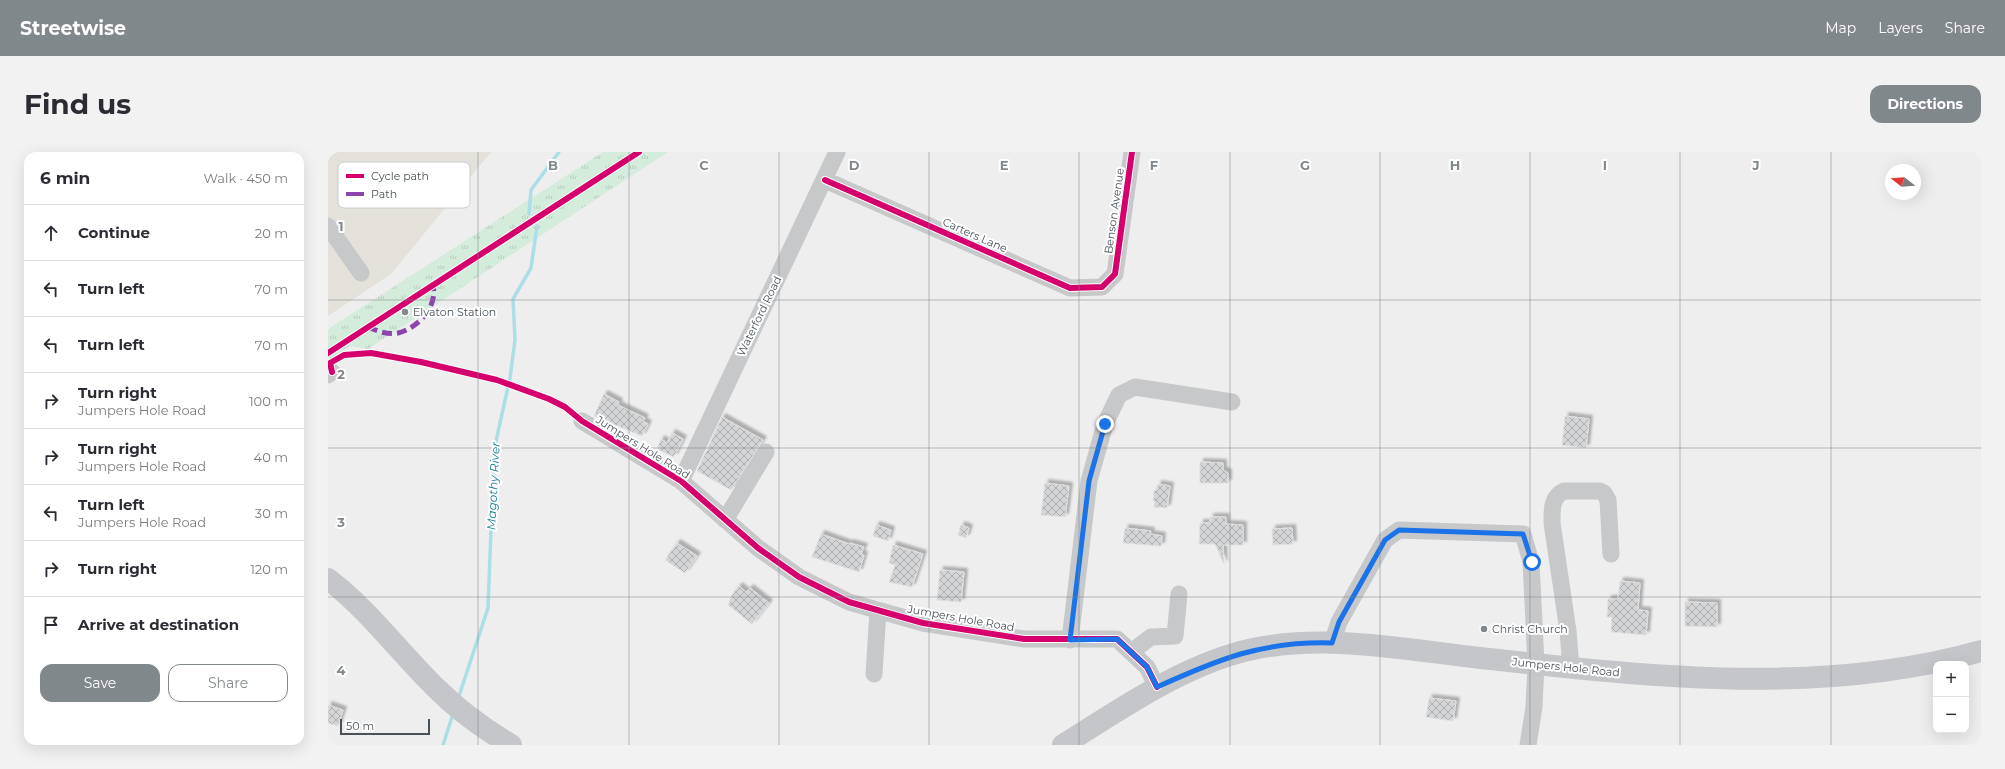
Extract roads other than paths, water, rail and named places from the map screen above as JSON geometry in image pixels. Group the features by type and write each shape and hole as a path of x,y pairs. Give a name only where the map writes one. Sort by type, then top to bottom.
{"main road":[{"path":"328,579 364,610 436,688 467,716 511,745"},
{"name":"Jumpers Hole Road","path":"1063,745 1157,687 1197,669 1252,650 1283,645 1332,643 1668,677 1809,678 1850,676 1896,670 1948,660 1981,651"}],"street":[{"name":"Waterford Road","path":"681,481 837,152"},
{"name":"Benson Avenue","path":"1115,274 1132,152"},
{"name":"Carters Lane","path":"825,180 1070,288 1102,287 1115,274"},
{"path":"328,226 362,273"},
{"path":"1070,640 1089,481 1105,424 1119,395 1135,387 1232,402"},
{"name":"Jumpers Hole Road","path":"582,421 681,481 758,548 799,578 849,602 923,623 1024,639 1117,639 1147,667 1157,687"},
{"path":"725,520 766,452"},
{"path":"1571,668 1568,631 1552,523 1552,509 1554,499 1558,493 1564,491 1600,491 1604,493 1608,500 1611,554"},
{"path":"1332,643 1339,622 1385,540 1399,530 1523,534 1532,562 1536,664 1534,707 1528,745"},
{"path":"1131,652 1151,637 1175,636 1179,594"},
{"path":"874,674 878,611"}],"waterway":[{"name":"Magothy River","path":"529,214 531,190 559,152"},
{"name":"Magothy River","path":"458,699 488,608 494,450 510,378 515,340 513,299 531,268 537,226"},
{"name":"Magothy River","path":"443,745 453,714"}],"place":[{"name":"Elvaton Station","path":"405,312"},
{"name":"Christ Church","path":"1484,629"}]}
